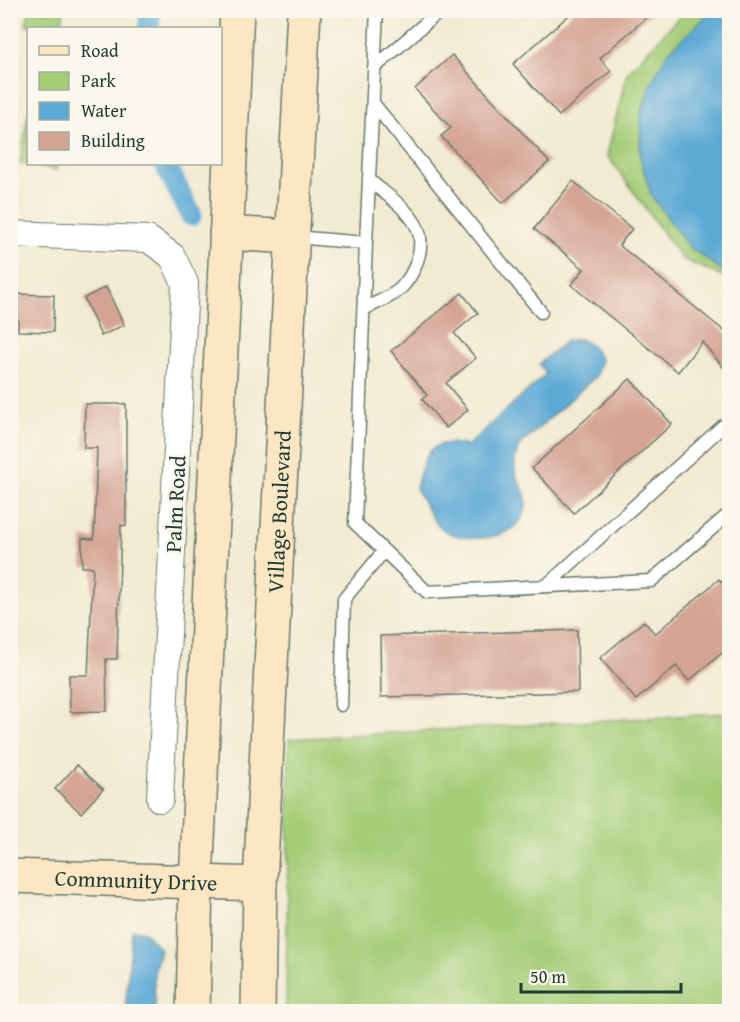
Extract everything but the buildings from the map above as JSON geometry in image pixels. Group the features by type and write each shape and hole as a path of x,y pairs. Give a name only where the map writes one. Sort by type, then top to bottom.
{"street":[{"path":"194,1011 196,882 237,10"},
{"name":"Village Boulevard","path":"258,1011 260,884 304,10"},
{"path":"226,233 293,237"},
{"name":"Palm Road","path":"10,234 148,239 161,246 177,262 185,284 160,799"},
{"name":"Community Drive","path":"10,876 260,884"}],"lane":[{"path":"377,10 355,523 427,592 651,581 729,513"},
{"path":"374,68 441,10"},
{"path":"373,103 541,312"},
{"path":"364,309 400,290 417,266 420,242 417,227 406,212 369,180"},
{"path":"293,237 366,243"},
{"path":"546,586 723,426 729,432"},
{"path":"341,705 344,599 384,551"}],"green space":[{"path":"29,11 64,11 60,27 26,25"},
{"path":"685,11 729,11 729,279 682,259 607,155 627,73"},
{"path":"27,118 27,165 57,165 56,170 20,164"},
{"path":"729,713 729,1011 286,1011 289,739"}],"water":[{"path":"713,10 729,11 729,275 688,246 651,195 640,158 641,115 651,83 669,51"},
{"path":"579,339 591,345 601,359 596,376 519,446 515,467 526,499 522,518 504,533 479,538 454,535 444,530 431,516 416,488 426,458 437,446 445,443 467,446 546,374 539,364 566,341"},
{"path":"132,930 145,932 160,949 154,973 155,1011 125,1011"}],"waterway":[{"path":"149,27 150,10"},
{"path":"166,165 191,215"}]}
